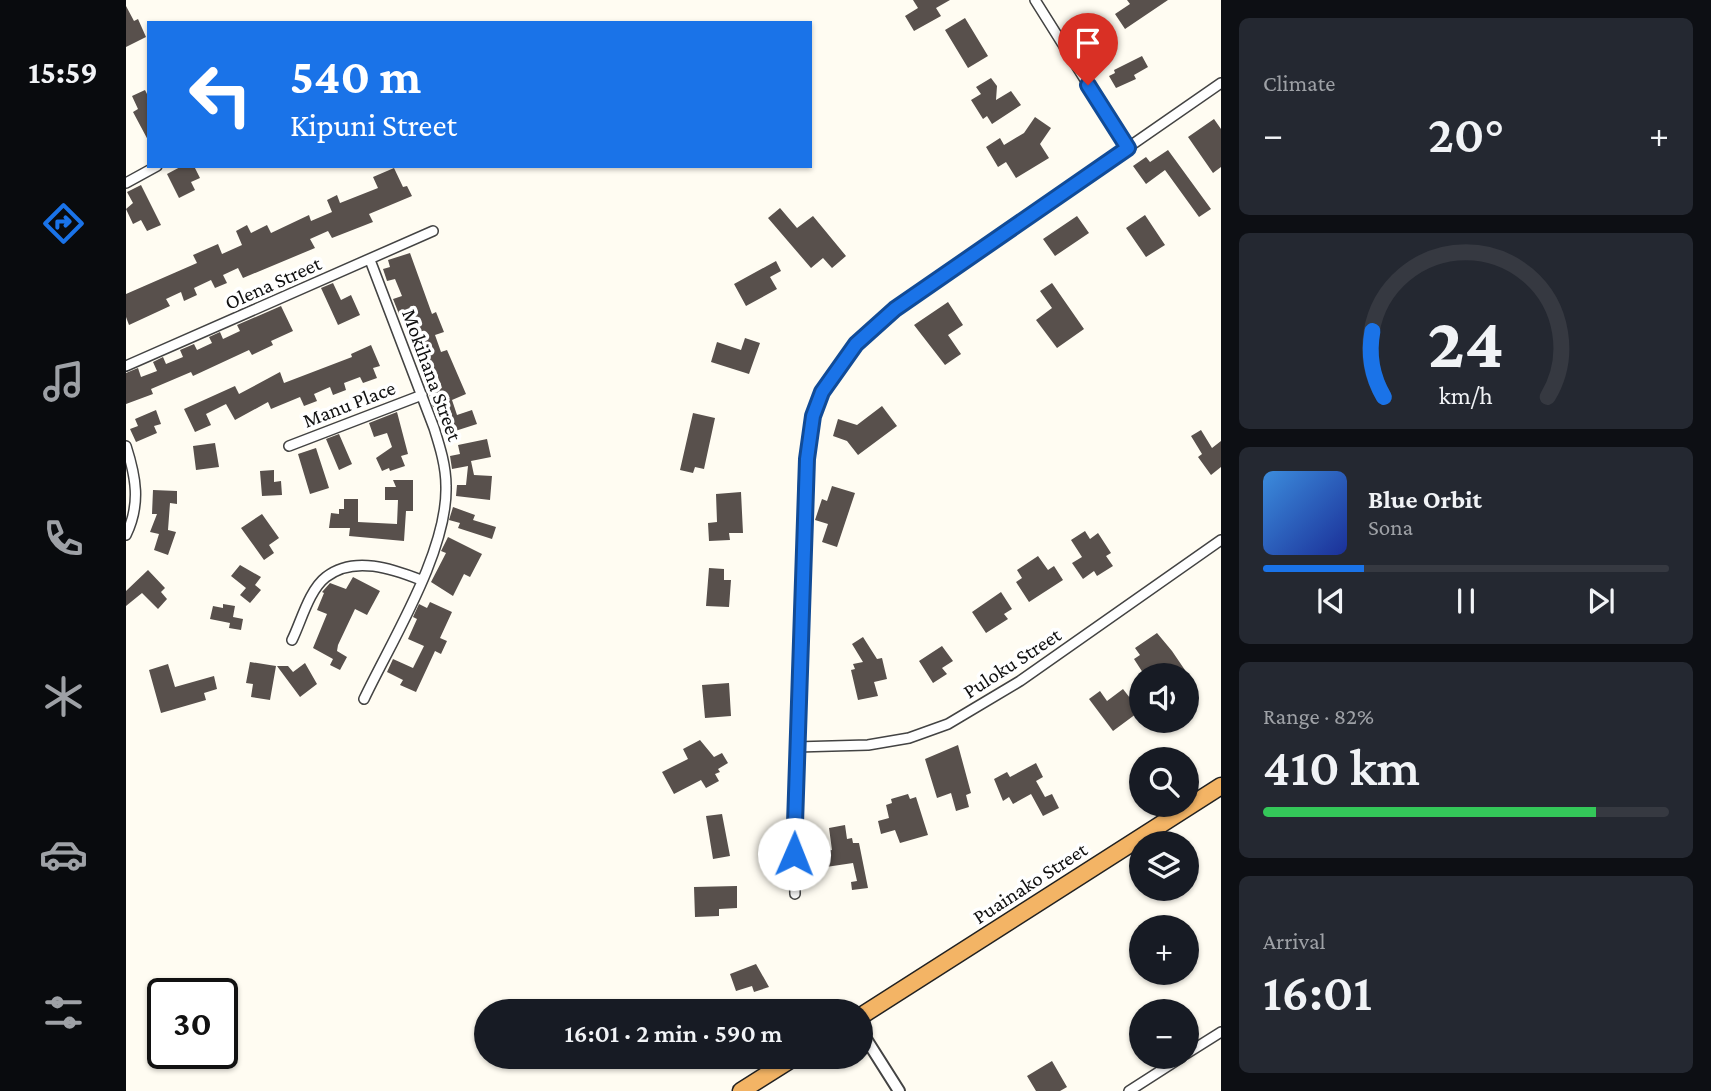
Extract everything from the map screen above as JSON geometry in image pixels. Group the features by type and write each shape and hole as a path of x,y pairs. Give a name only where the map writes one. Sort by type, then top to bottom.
{"highway":[{"name":"Puainako Street","path":"873,1008 1221,786"},
{"path":"741,1091 776,1069"}],"street":[{"path":"1035,0 1128,148"},
{"path":"795,894 796,747 808,445 822,392 856,344 895,309 1221,83"},
{"path":"126,183 153,168"},
{"name":"Olena Street","path":"126,366 433,231"},
{"name":"Mokihana Street","path":"364,699 421,580 444,516 446,486 443,457 370,260"},
{"name":"Manu Place","path":"289,446 422,395"},
{"path":"126,446 136,489 135,507 126,535"},
{"name":"Puloku Street","path":"796,747 868,745 909,738 948,724 1020,681 1221,540"},
{"path":"292,640 316,590 325,578 332,574 363,567 384,566 421,580"},
{"path":"1199,1046 1221,1032"},
{"path":"873,1049 900,1091"},
{"path":"1129,1091 1164,1069"}],"building":[{"path":"913,0 950,0 936,8 941,16 914,31 905,16 918,8"},
{"path":"1127,0 1168,0 1125,29 1115,14 1130,4"},
{"path":"126,6 134,21 138,19 146,37 126,47"},
{"path":"965,18 988,56 968,68 945,30"},
{"path":"1142,56 1148,67 1134,75 1136,79 1116,88 1109,76 1115,73 1114,70"},
{"path":"991,78 997,86 996,100 1011,91 1021,105 992,124 987,116 983,119 971,100 981,94 976,87"},
{"path":"145,90 147,94 147,138 133,112 138,109 132,96"},
{"path":"1035,117 1051,128 1040,144 1049,158 1016,178 1006,162 998,167 986,147 1000,138 1004,145 1024,133"},
{"path":"1214,119 1221,129 1221,167 1213,173 1188,137"},
{"path":"1168,150 1211,209 1199,217 1165,170 1146,184 1133,166 1146,157 1150,162"},
{"path":"178,168 195,168 200,178 191,182 195,190 179,198 167,174"},
{"path":"394,168 403,187 407,186 412,196 369,214 373,222 332,238 328,231 310,239 315,248 243,278 238,268 223,275 227,283 215,288 211,280 194,288 197,295 184,301 181,292 166,299 170,306 129,325 126,317 126,294 197,263 193,255 218,244 222,254 242,245 236,231 247,225 251,233 267,225 271,233 309,215 311,221 332,212 327,200 337,195 340,203 378,188 373,177"},
{"path":"141,185 161,225 147,231 141,220 133,224 126,209 133,203 127,192"},
{"path":"780,208 797,228 813,216 846,256 832,268 823,258 811,268 768,218"},
{"path":"1145,215 1165,245 1146,257 1126,228"},
{"path":"1077,216 1089,233 1055,256 1043,239"},
{"path":"410,253 432,314 436,312 444,332 435,335 441,352 447,350 466,394 452,400 457,415 472,410 477,424 452,432 442,403 433,407 430,397 429,393 442,388 436,372 423,377 418,362 428,359 421,340 412,343 406,328 415,325 409,309 399,314 393,299 402,296 395,279 387,281 383,269 390,267 388,260"},
{"path":"776,261 781,271 770,277 777,289 746,306 734,284"},
{"path":"333,283 341,300 351,295 360,315 338,325 321,288"},
{"path":"1052,283 1084,329 1057,348 1036,320 1052,308 1040,291"},
{"path":"948,302 963,325 948,335 961,354 945,365 914,325"},
{"path":"281,306 293,331 271,341 273,345 252,355 249,350 193,376 191,372 151,389 153,394 126,404 126,373 138,368 141,377 157,371 153,362 163,357 166,364 183,357 180,350 194,344 197,350 212,343 209,337 220,332 223,339 240,331 237,325"},
{"path":"745,338 760,343 749,374 711,362 717,342 741,350"},
{"path":"371,345 380,366 373,368 377,378 363,383 360,377 344,383 346,390 333,395 330,387 314,394 317,401 304,406 300,397 271,409 268,402 235,420 226,404 206,414 211,425 195,432 184,409 235,386 239,394 280,372 284,383 352,357 351,354"},
{"path":"882,406 897,426 858,455 847,441 833,436 838,419 857,425"},
{"path":"156,410 161,424 154,426 157,433 136,442 130,429 138,426 135,419"},
{"path":"397,412 408,454 401,456 405,466 382,471 376,458 392,447 387,433 374,437 369,423"},
{"path":"693,413 715,418 704,469 695,467 693,473 680,470"},
{"path":"1201,430 1212,448 1221,441 1221,467 1211,475 1198,457 1202,454 1191,436"},
{"path":"339,434 352,464 339,470 326,439"},
{"path":"487,439 491,457 471,461 474,475 492,476 490,500 456,496 457,485 466,485 468,466 452,469 450,456 460,454 458,445"},
{"path":"215,443 219,467 196,470 193,446"},
{"path":"316,448 329,488 310,494 298,454"},
{"path":"274,470 274,482 281,481 282,495 262,496 260,471"},
{"path":"393,480 413,480 413,511 406,511 404,541 349,536 350,528 329,528 331,513 339,514 339,509 344,509 344,499 358,499 358,522 397,524 398,500 385,500 385,487 396,487"},
{"path":"832,486 855,493 837,547 822,542 828,524 815,520 822,499 827,501"},
{"path":"153,490 177,491 177,504 170,503 168,530 176,532 168,555 154,550 159,534 150,532 157,514 152,514"},
{"path":"741,492 743,533 729,533 730,540 709,541 708,523 717,522 716,494"},
{"path":"453,507 475,515 473,520 496,527 492,539 458,528 460,523 449,520"},
{"path":"262,514 279,538 269,545 274,553 264,560 241,528"},
{"path":"1085,531 1090,539 1098,533 1111,553 1106,556 1113,566 1097,576 1094,571 1083,579 1072,563 1082,557 1071,540"},
{"path":"448,537 482,554 470,577 464,574 453,596 431,582 446,553 441,551"},
{"path":"1038,556 1048,570 1054,566 1063,580 1029,602 1016,582 1022,578 1017,570"},
{"path":"240,565 261,577 255,585 261,590 250,603 240,595 246,588 231,576"},
{"path":"709,568 724,569 724,580 731,580 729,607 706,606"},
{"path":"148,570 165,588 161,592 167,599 158,609 142,593 126,606 126,591"},
{"path":"353,577 380,591 367,615 355,609 338,645 337,651 347,657 340,670 330,665 333,659 313,648 327,614 317,610 324,593 322,592 330,583 346,589"},
{"path":"1001,592 1012,609 1004,614 1008,619 986,633 972,612"},
{"path":"430,602 452,612 440,638 447,641 441,654 435,651 416,692 400,685 403,680 387,672 393,659 413,668 424,646 408,639 417,619 413,617 419,604 427,608"},
{"path":"223,604 235,606 233,617 243,619 241,630 229,628 230,623 210,619 213,606 223,608"},
{"path":"1157,633 1180,663 1137,663 1134,659 1140,655 1135,648"},
{"path":"863,637 877,659 882,658 887,679 874,682 878,696 858,700 851,670 855,669 853,664 863,662 852,644"},
{"path":"942,646 953,661 942,668 947,674 933,683 919,661"},
{"path":"250,662 276,666 270,700 251,697 253,684 246,683"},
{"path":"305,663 317,684 300,697 277,666 288,666 293,672"},
{"path":"168,664 175,687 214,676 217,689 204,693 206,700 161,713 149,670"},
{"path":"729,683 731,716 705,718 702,685"},
{"path":"1123,689 1129,697 1129,719 1113,731 1089,699 1100,691 1107,701"},
{"path":"700,740 714,757 722,753 728,763 715,774 719,781 706,788 701,780 674,794 662,772 688,759 683,749"},
{"path":"958,745 971,793 966,795 969,807 956,811 951,793 937,798 925,759"},
{"path":"1036,763 1043,777 1036,781 1045,797 1052,794 1059,808 1043,816 1031,794 1013,804 1009,797 1003,801 994,779 1007,772 1010,777"},
{"path":"908,794 910,799 916,797 928,835 900,843 895,830 881,834 878,821 889,818 886,805 892,803 891,799"},
{"path":"722,814 730,856 713,859 706,816"},
{"path":"845,825 847,839 852,838 853,843 859,843 868,888 852,890 851,882 857,881 853,863 826,867 823,851 832,850 829,828"},
{"path":"737,886 737,908 719,909 719,916 695,917 694,887"},
{"path":"756,964 769,987 754,992 752,986 736,991 730,974"},
{"path":"1052,1061 1067,1087 1060,1091 1036,1091 1027,1076"}],"route":[{"path":"794,854 807,459 813,416 822,392 837,367 856,344 895,309 1128,148 1088,85"}]}
